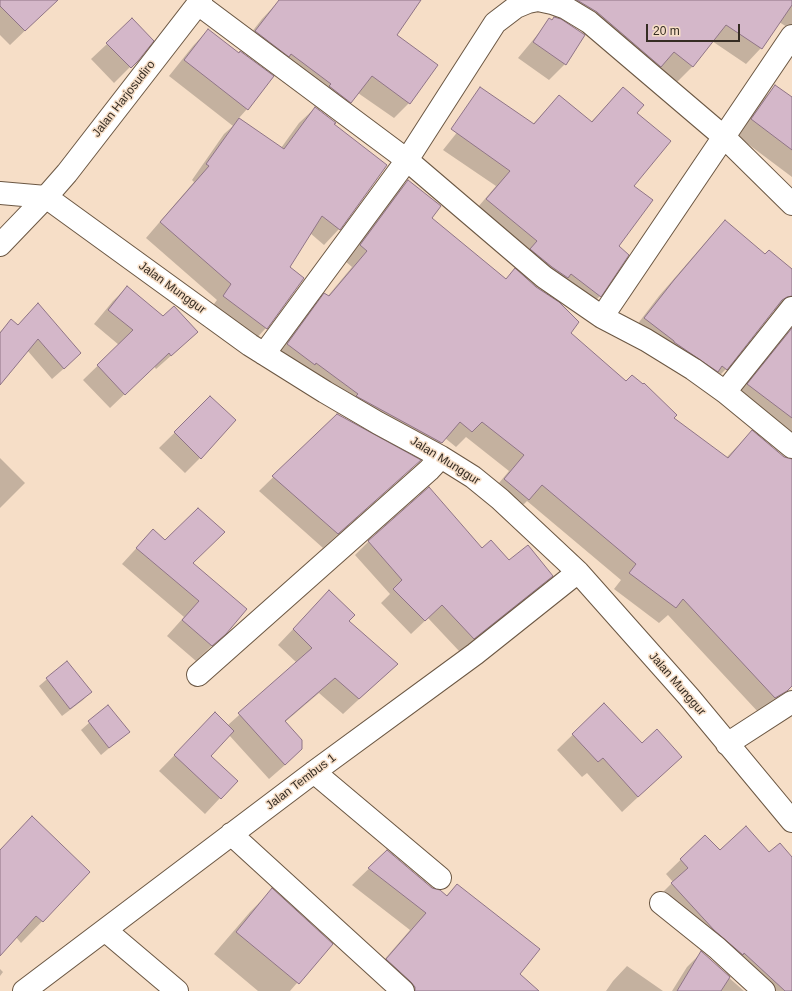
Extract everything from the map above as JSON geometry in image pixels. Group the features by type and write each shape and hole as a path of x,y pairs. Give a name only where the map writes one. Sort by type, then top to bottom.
{"street":[{"path":"264,354 407,160 495,23 516,7 528,2 539,0 552,3 566,8 589,22 724,137 792,204"},
{"path":"199,2 407,160 544,277 602,316 646,340 693,369 792,447"},
{"name":"Jalan Harjosudiro","path":"0,245 46,197 72,167 199,2"},
{"path":"602,316 792,36"},
{"path":"0,193 46,197"},
{"name":"Jalan Munggur","path":"46,197 264,354 378,423 441,457 473,477 500,499 578,572 689,697 792,821"},
{"path":"724,392 792,308"},
{"path":"198,675 429,470 441,457"},
{"name":"Jalan Tembus 1","path":"24,991 231,834 475,654 578,572"},
{"path":"727,744 792,702"},
{"path":"314,772 440,878"},
{"path":"231,834 403,991"},
{"path":"661,903 717,948 764,991"},
{"path":"105,930 177,991"}],"building":[{"path":"0,0 58,0 25,31 0,6"},
{"path":"279,0 421,0 397,35 438,65 410,104 372,76 351,103 329,86 331,84 291,54 289,57 255,31"},
{"path":"577,0 792,0 792,5 762,49 726,25 693,67 674,52 661,67 597,12"},
{"path":"554,17 561,19 585,35 566,65 533,42 549,18 552,20"},
{"path":"132,18 154,41 131,68 106,43"},
{"path":"208,29 239,53 240,51 274,76 248,110 184,60"},
{"path":"775,85 792,97 792,150 751,119"},
{"path":"480,87 534,124 559,95 592,122 623,87 644,105 637,113 671,141 634,186 653,200 619,246 629,255 601,297 571,274 568,278 530,249 537,241 486,199 510,171 451,129"},
{"path":"315,107 336,123 334,124 387,165 340,230 322,216 290,267 304,278 267,329 223,296 231,284 160,222 209,166 206,164 239,118 284,149"},
{"path":"408,180 441,206 432,218 506,279 515,268 536,287 559,302 579,322 571,333 626,381 632,375 643,384 644,383 677,415 674,418 728,458 752,430 784,457 792,459 792,686 787,691 775,698 683,599 676,608 629,573 636,564 542,485 529,500 504,479 524,455 482,422 472,432 460,422 442,443 356,396 358,394 287,344 324,293 329,296 367,251 360,245"},
{"path":"725,220 765,254 769,250 792,269 792,296 782,300 727,370 722,366 718,372 674,342 644,318"},
{"path":"127,286 163,316 174,306 198,332 171,356 169,353 125,395 97,365 133,330 108,310"},
{"path":"38,303 81,353 64,369 38,339 0,385 0,333 11,319 18,325"},
{"path":"792,328 792,418 747,384"},
{"path":"210,396 236,420 201,459 174,432"},
{"path":"337,414 421,460 338,534 272,476"},
{"path":"429,487 482,548 491,540 509,560 528,545 553,576 474,639 442,605 425,621 393,589 402,580 368,541"},
{"path":"198,508 225,532 193,563 247,609 226,634 212,646 182,620 199,601 136,548 153,529 165,540"},
{"path":"329,590 355,615 349,621 398,664 359,699 335,678 285,721 302,740 302,749 285,765 238,713 312,648 293,629"},
{"path":"67,661 92,692 70,709 46,678"},
{"path":"604,703 642,743 657,729 682,757 638,797 603,758 598,762 572,734"},
{"path":"108,705 130,732 109,748 88,721"},
{"path":"215,712 234,731 211,756 238,781 221,799 174,755"},
{"path":"32,816 90,872 43,922 36,916 0,956 0,850"},
{"path":"746,826 769,852 780,843 792,857 792,991 785,991 744,953 743,955 714,930 671,883 688,868 680,859 705,835 720,850"},
{"path":"387,850 432,888 440,890 447,896 457,884 540,949 520,974 539,991 415,991 415,987 411,982 386,959 426,913 368,868"},
{"path":"272,888 333,944 299,984 236,932"},
{"path":"701,951 730,977 721,991 677,991"}]}
